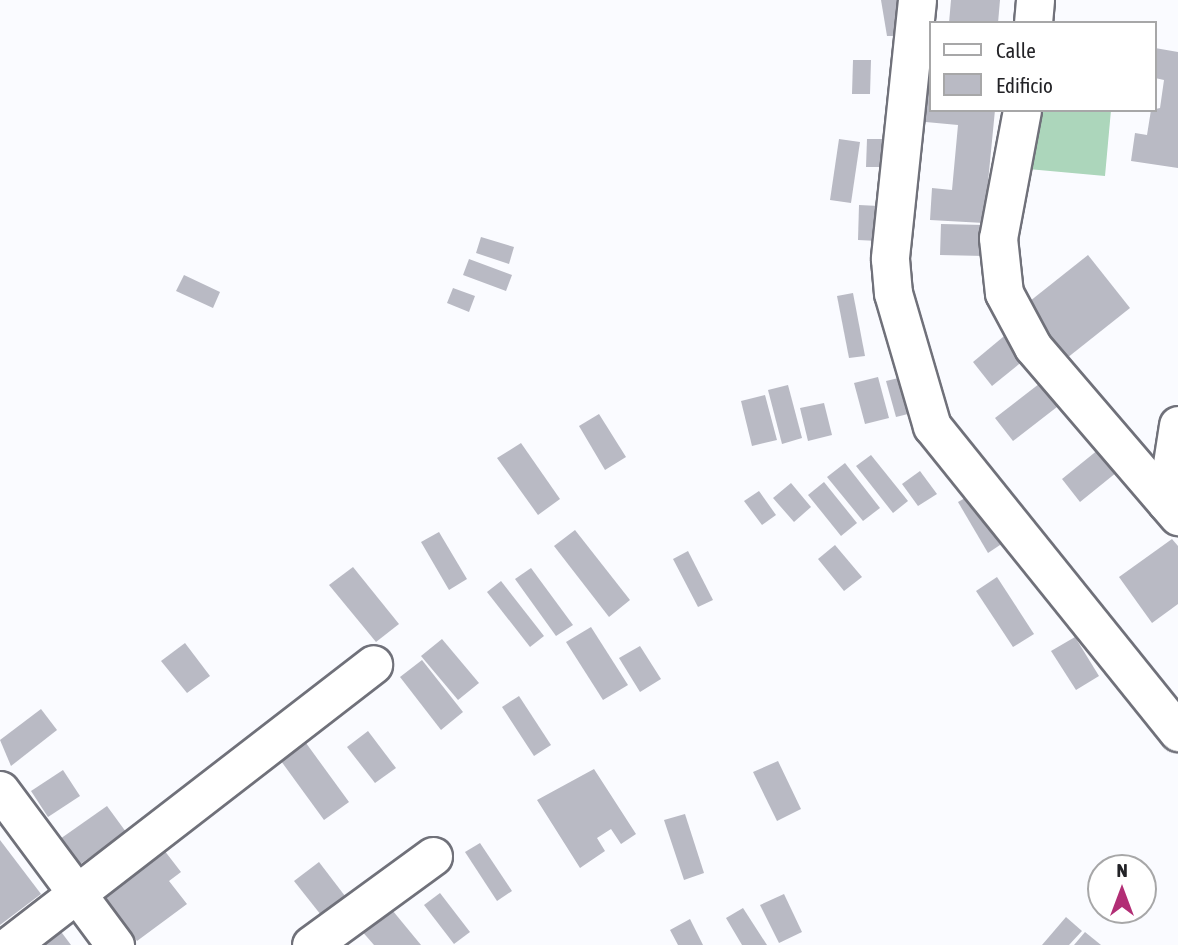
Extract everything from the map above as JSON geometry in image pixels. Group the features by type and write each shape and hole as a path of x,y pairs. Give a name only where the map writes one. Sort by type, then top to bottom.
{"street":[{"path":"916,0 890,259 893,293 932,426 1178,732"},
{"path":"1033,21 1035,0"},
{"path":"1022,112 998,238 1004,293 1033,347 1172,509"},
{"path":"1172,509 1178,425"},
{"path":"10,945 373,664"},
{"path":"0,790 115,945"},
{"path":"311,945 433,856"}],"green space":[{"path":"1033,112 1111,112 1105,176 1028,169"}],"building":[{"path":"881,0 905,0 904,36 887,36"},
{"path":"951,0 1000,0 998,21 949,21"},
{"path":"1157,48 1178,52 1178,168 1131,161 1135,133 1147,135 1151,112 1157,112 1160,108 1164,80 1157,78"},
{"path":"853,60 871,60 870,94 852,94"},
{"path":"918,90 930,92 930,112 995,112 984,223 930,220 932,188 952,190 958,125 915,121"},
{"path":"839,139 860,142 851,203 830,200"},
{"path":"867,139 890,139 889,167 866,167"},
{"path":"859,205 879,206 878,241 858,240"},
{"path":"941,224 984,225 984,256 940,255"},
{"path":"481,237 514,247 509,264 476,253"},
{"path":"1088,255 1130,308 1062,362 1020,309"},
{"path":"469,259 512,275 506,291 463,275"},
{"path":"184,275 220,292 213,308 176,291"},
{"path":"453,288 475,296 469,312 447,303"},
{"path":"853,293 865,356 849,358 837,296"},
{"path":"1009,332 1029,356 992,386 973,362"},
{"path":"907,376 916,412 896,417 886,381"},
{"path":"878,377 889,418 865,424 854,383"},
{"path":"1048,377 1066,400 1013,441 995,418"},
{"path":"788,385 802,438 782,444 768,390"},
{"path":"765,395 777,440 752,446 741,401"},
{"path":"824,403 832,435 808,441 800,408"},
{"path":"599,414 626,457 605,470 579,426"},
{"path":"521,443 560,499 538,515 497,458"},
{"path":"1104,445 1122,468 1080,502 1062,479"},
{"path":"871,455 908,501 893,513 856,466"},
{"path":"845,463 880,508 863,521 827,477"},
{"path":"920,471 937,494 918,506 902,484"},
{"path":"824,482 857,523 841,536 808,495"},
{"path":"791,483 811,507 794,522 773,498"},
{"path":"759,491 776,515 762,525 744,501"},
{"path":"974,493 1003,543 988,553 958,502"},
{"path":"575,530 630,600 609,617 554,546"},
{"path":"439,532 467,579 449,590 421,542"},
{"path":"1172,539 1178,546 1178,604 1152,623 1119,577"},
{"path":"835,545 862,577 844,591 818,559"},
{"path":"688,551 713,600 698,607 673,559"},
{"path":"353,567 399,624 376,642 329,585"},
{"path":"531,568 573,625 556,636 515,579"},
{"path":"997,577 1034,634 1013,647 976,591"},
{"path":"501,581 544,636 530,647 487,592"},
{"path":"591,627 628,685 603,700 566,642"},
{"path":"1075,637 1099,676 1076,690 1051,651"},
{"path":"442,639 479,683 458,700 421,656"},
{"path":"185,643 210,676 187,693 161,661"},
{"path":"640,646 661,679 640,692 619,658"},
{"path":"422,660 463,712 441,730 400,677"},
{"path":"519,696 551,745 534,756 502,707"},
{"path":"41,709 57,730 11,766 0,740"},
{"path":"368,731 396,768 375,783 347,747"},
{"path":"306,743 349,802 324,820 281,761"},
{"path":"778,761 801,809 777,821 753,772"},
{"path":"594,769 636,834 621,844 611,829 597,838 605,851 580,868 537,800"},
{"path":"63,770 80,796 48,817 31,791"},
{"path":"107,806 126,832 79,865 60,839"},
{"path":"685,814 704,873 684,880 664,820"},
{"path":"0,840 41,894 0,925"},
{"path":"480,843 512,891 497,901 465,852"},
{"path":"164,850 181,872 169,881 187,904 137,941 103,896"},
{"path":"319,862 345,896 321,915 294,881"},
{"path":"440,893 470,932 454,944 424,905"},
{"path":"784,894 802,932 779,943 760,905"},
{"path":"388,905 421,945 374,945 360,929"},
{"path":"743,908 767,945 742,945 726,918"},
{"path":"1066,917 1082,931 1069,945 1042,945"},
{"path":"690,919 703,945 678,945 670,930"},
{"path":"56,925 71,945 30,945"},
{"path":"1085,932 1101,945 1074,945"}]}
